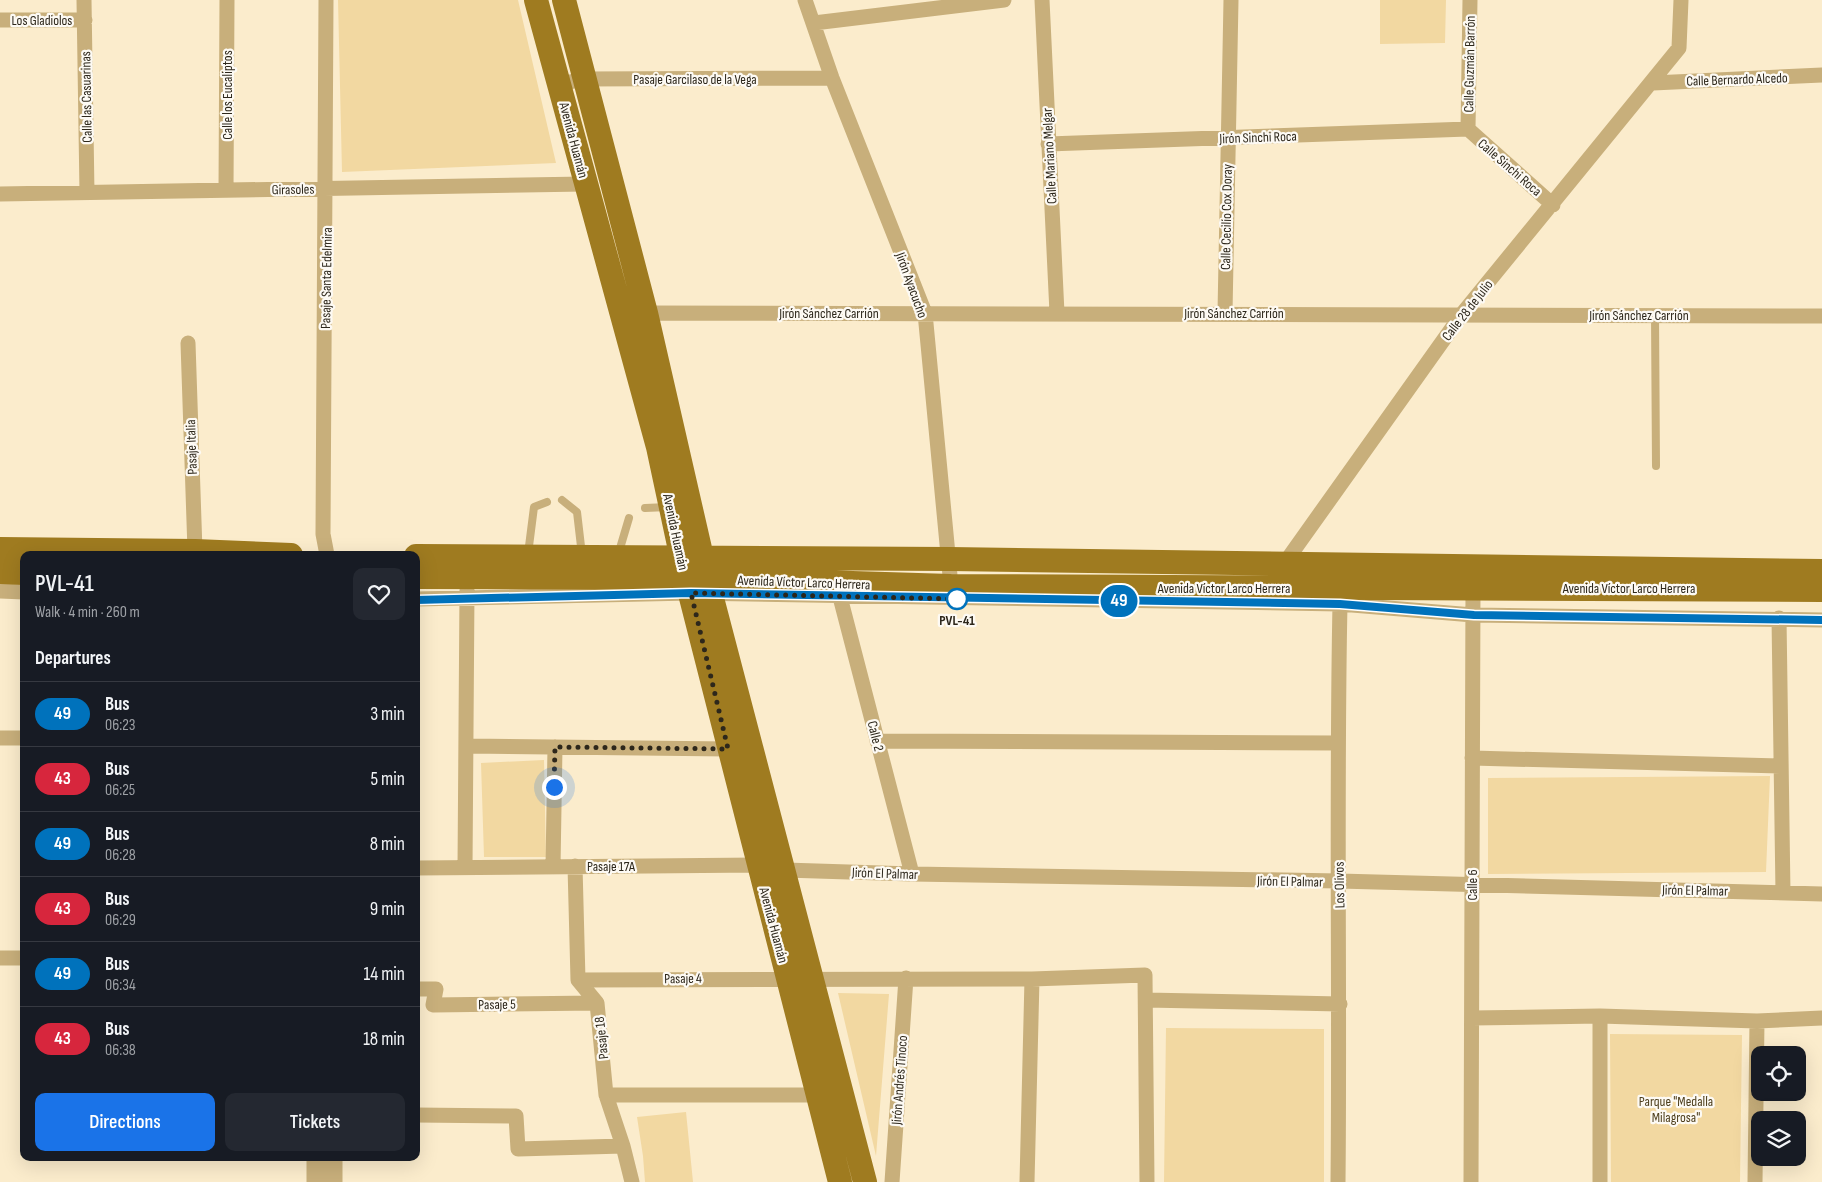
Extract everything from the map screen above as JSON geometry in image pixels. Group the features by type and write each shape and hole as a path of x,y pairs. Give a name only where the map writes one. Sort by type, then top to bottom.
{"main road":[{"name":"Avenida Huamán","path":"536,0 624,324 668,445 671,507 697,576 785,870 865,1182"},
{"name":"Avenida Huamán","path":"564,0 646,313 668,445 697,576 728,749 840,1182"},
{"path":"0,549 195,551"},
{"name":"Avenida Víctor Larco Herrera","path":"420,556 516,563 610,564"},
{"name":"Avenida Víctor Larco Herrera","path":"420,578 467,588 516,563 582,557 610,564 697,576 951,586 1285,588 1338,596 1473,587 1822,590"},
{"name":"Avenida Víctor Larco Herrera","path":"697,576 950,558 1822,571"},
{"path":"0,572 20,573"}],"street":[{"name":"Calle las Casuarinas","path":"84,0 87,193"},
{"name":"Calle los Eucaliptos","path":"226,190 227,0"},
{"name":"Pasaje Santa Edelmira","path":"326,0 327,188 323,534 326,551"},
{"name":"Jirón Ayacucho","path":"806,0 832,78 925,313 950,558 951,586"},
{"path":"814,22 1004,0"},
{"name":"Calle Mariano Melgar","path":"1042,0 1057,313"},
{"name":"Calle Cecilio Cox Doray","path":"1225,313 1231,0"},
{"name":"Calle Guzmán Barrón","path":"1468,129 1470,0"},
{"name":"Calle 28 de Julio","path":"1284,564 1462,314 1553,205 1679,48 1681,0"},
{"name":"Los Gladiolos","path":"0,20 85,20"},
{"name":"Calle Bernardo Alcedo","path":"1653,82 1822,75"},
{"name":"Pasaje Garcilaso de la Vega","path":"559,84 585,80 832,78"},
{"name":"Jirón Sinchi Roca","path":"1048,144 1468,129"},
{"name":"Calle Sinchi Roca","path":"1468,129 1553,205"},
{"name":"Girasoles","path":"0,194 585,184"},
{"path":"624,324 646,313"},
{"name":"Jirón Sánchez Carrión","path":"646,313 1822,316"},
{"name":"Pasaje Italia","path":"188,343 195,551"},
{"path":"1284,564 1285,588"},
{"name":"Avenida Víctor Larco Herrera","path":"420,599 467,588 697,576 840,597 1338,596 1474,615 1822,620"},
{"name":"Calle 6","path":"1471,1182 1473,587"},
{"path":"465,868 468,746 467,588"},
{"path":"0,591 20,592"},
{"name":"Los Olivos","path":"1338,596 1337,743 1340,1004 1338,1182"},
{"name":"Calle 2","path":"840,597 912,874"},
{"path":"1779,618 1783,893"},
{"path":"0,738 20,738"},
{"path":"877,741 1337,743"},
{"path":"468,746 728,749"},
{"path":"553,866 555,747"},
{"path":"1472,758 1781,766"},
{"name":"Jirón El Palmar","path":"758,864 785,870 912,874 1339,881 1822,894"},
{"name":"Pasaje 17A","path":"420,868 758,864"},
{"path":"575,866 578,980"},
{"path":"0,958 20,958"},
{"name":"Pasaje 4","path":"578,980 788,977 812,979 1032,979 1145,975 1146,1000"},
{"name":"Jirón Andrés Tinoco","path":"892,1182 906,978"},
{"path":"1027,1182 1032,979"},
{"name":"Pasaje 18","path":"578,980 597,1003 606,1095 623,1146 632,1182"},
{"name":"Pasaje 5","path":"420,989 436,989 433,1005 597,1003"},
{"path":"1147,1182 1146,1000 1340,1004"},
{"path":"1472,1018 1600,1016 1757,1021 1822,1018"},
{"path":"1600,1016 1600,1182"},
{"path":"1755,1182 1757,1021"},
{"path":"606,1095 818,1095"},
{"path":"420,1115 516,1116 518,1149 623,1146"},
{"path":"316,1161 316,1182"},
{"path":"333,1161 333,1182"}],"lane":[{"path":"1655,315 1656,466"},
{"path":"562,500 577,512 582,557"},
{"path":"516,563 534,508 547,502"},
{"path":"645,508 671,507"},
{"path":"610,564 628,518"}],"green space":[{"path":"338,0 518,0 556,163 342,172"},
{"path":"1380,0 1446,0 1445,43 1380,44"},
{"path":"544,760 546,857 484,857 481,763"},
{"path":"1770,776 1766,872 1488,874 1488,778"},
{"path":"838,993 889,994 876,1156"},
{"path":"1166,1028 1324,1029 1324,1182 1164,1182"},
{"name":"Parque \"Medalla Milagrosa\"","path":"1610,1034 1742,1035 1740,1182 1611,1182"},
{"path":"686,1112 693,1182 645,1182 637,1117"}],"bus line":[{"name":"49","path":"420,600 691,593 821,597 1340,604 1474,615 1822,620"}],"place":[{"name":"PVL-41","path":"957,599"}],"route":[{"path":"554,787 555,747 728,749 691,593 960,599 957,599"}]}
